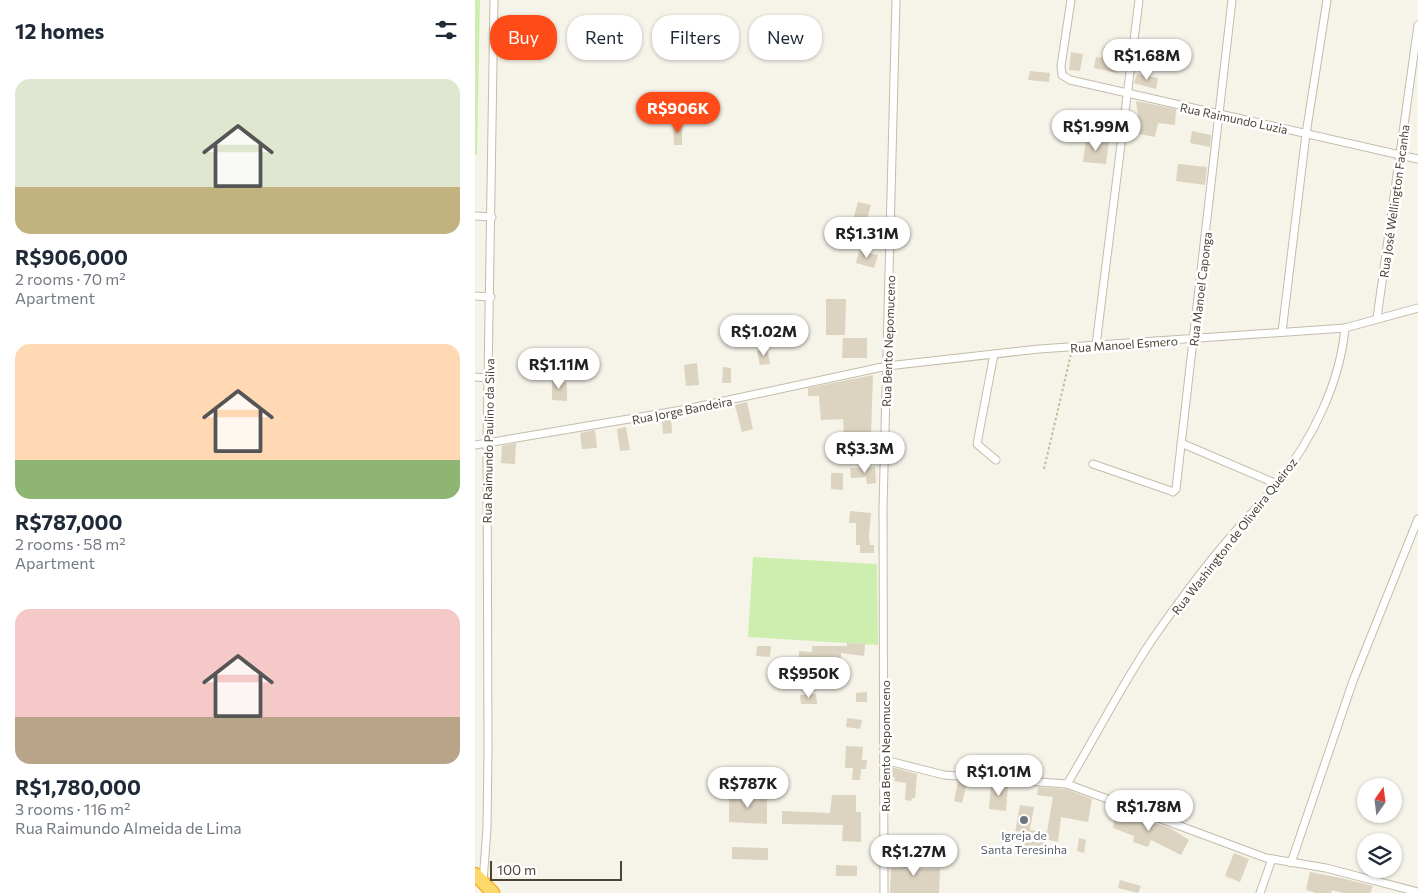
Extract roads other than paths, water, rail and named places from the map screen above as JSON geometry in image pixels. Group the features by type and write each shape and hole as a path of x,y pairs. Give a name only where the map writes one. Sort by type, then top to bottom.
{"highway":[{"path":"479,878 493,893"}],"street":[{"name":"Rua Raimundo Paulino da Silva","path":"479,878 487,828 487,442 491,296 494,0"},
{"name":"Rua Bento Nepomuceno","path":"884,893 883,508 896,0"},
{"name":"Rua Raimundo Luzia","path":"1071,0 1061,66 1062,75 1070,80 1418,159"},
{"path":"1096,345 1139,0"},
{"name":"Rua Manoel Caponga","path":"1093,464 1173,492 1177,489 1232,0"},
{"path":"1282,332 1306,134 1327,0"},
{"name":"Rua José Wellington Facanha","path":"1377,318 1418,25"},
{"path":"475,216 492,217"},
{"path":"475,296 491,296"},
{"name":"Rua Manoel Esmero","path":"887,366 1096,345 1345,328 1418,308"},
{"name":"Rua Washington de Oliveira Queiroz","path":"1067,784 1152,640 1226,542 1277,484 1303,447 1319,418 1339,361 1345,328"},
{"path":"994,354 977,444 996,460"},
{"name":"Rua Jorge Bandeira","path":"475,446 487,442 682,410 887,366"},
{"path":"475,378 488,378"},
{"path":"1181,443 1277,484"},
{"path":"1291,863 1353,681 1418,519"},
{"path":"885,760 944,775 1067,784 1272,860 1326,868 1418,892"},
{"path":"1260,893 1272,860"}],"place":[{"name":"Igreja de Santa Teresinha","path":"1024,820"}]}
